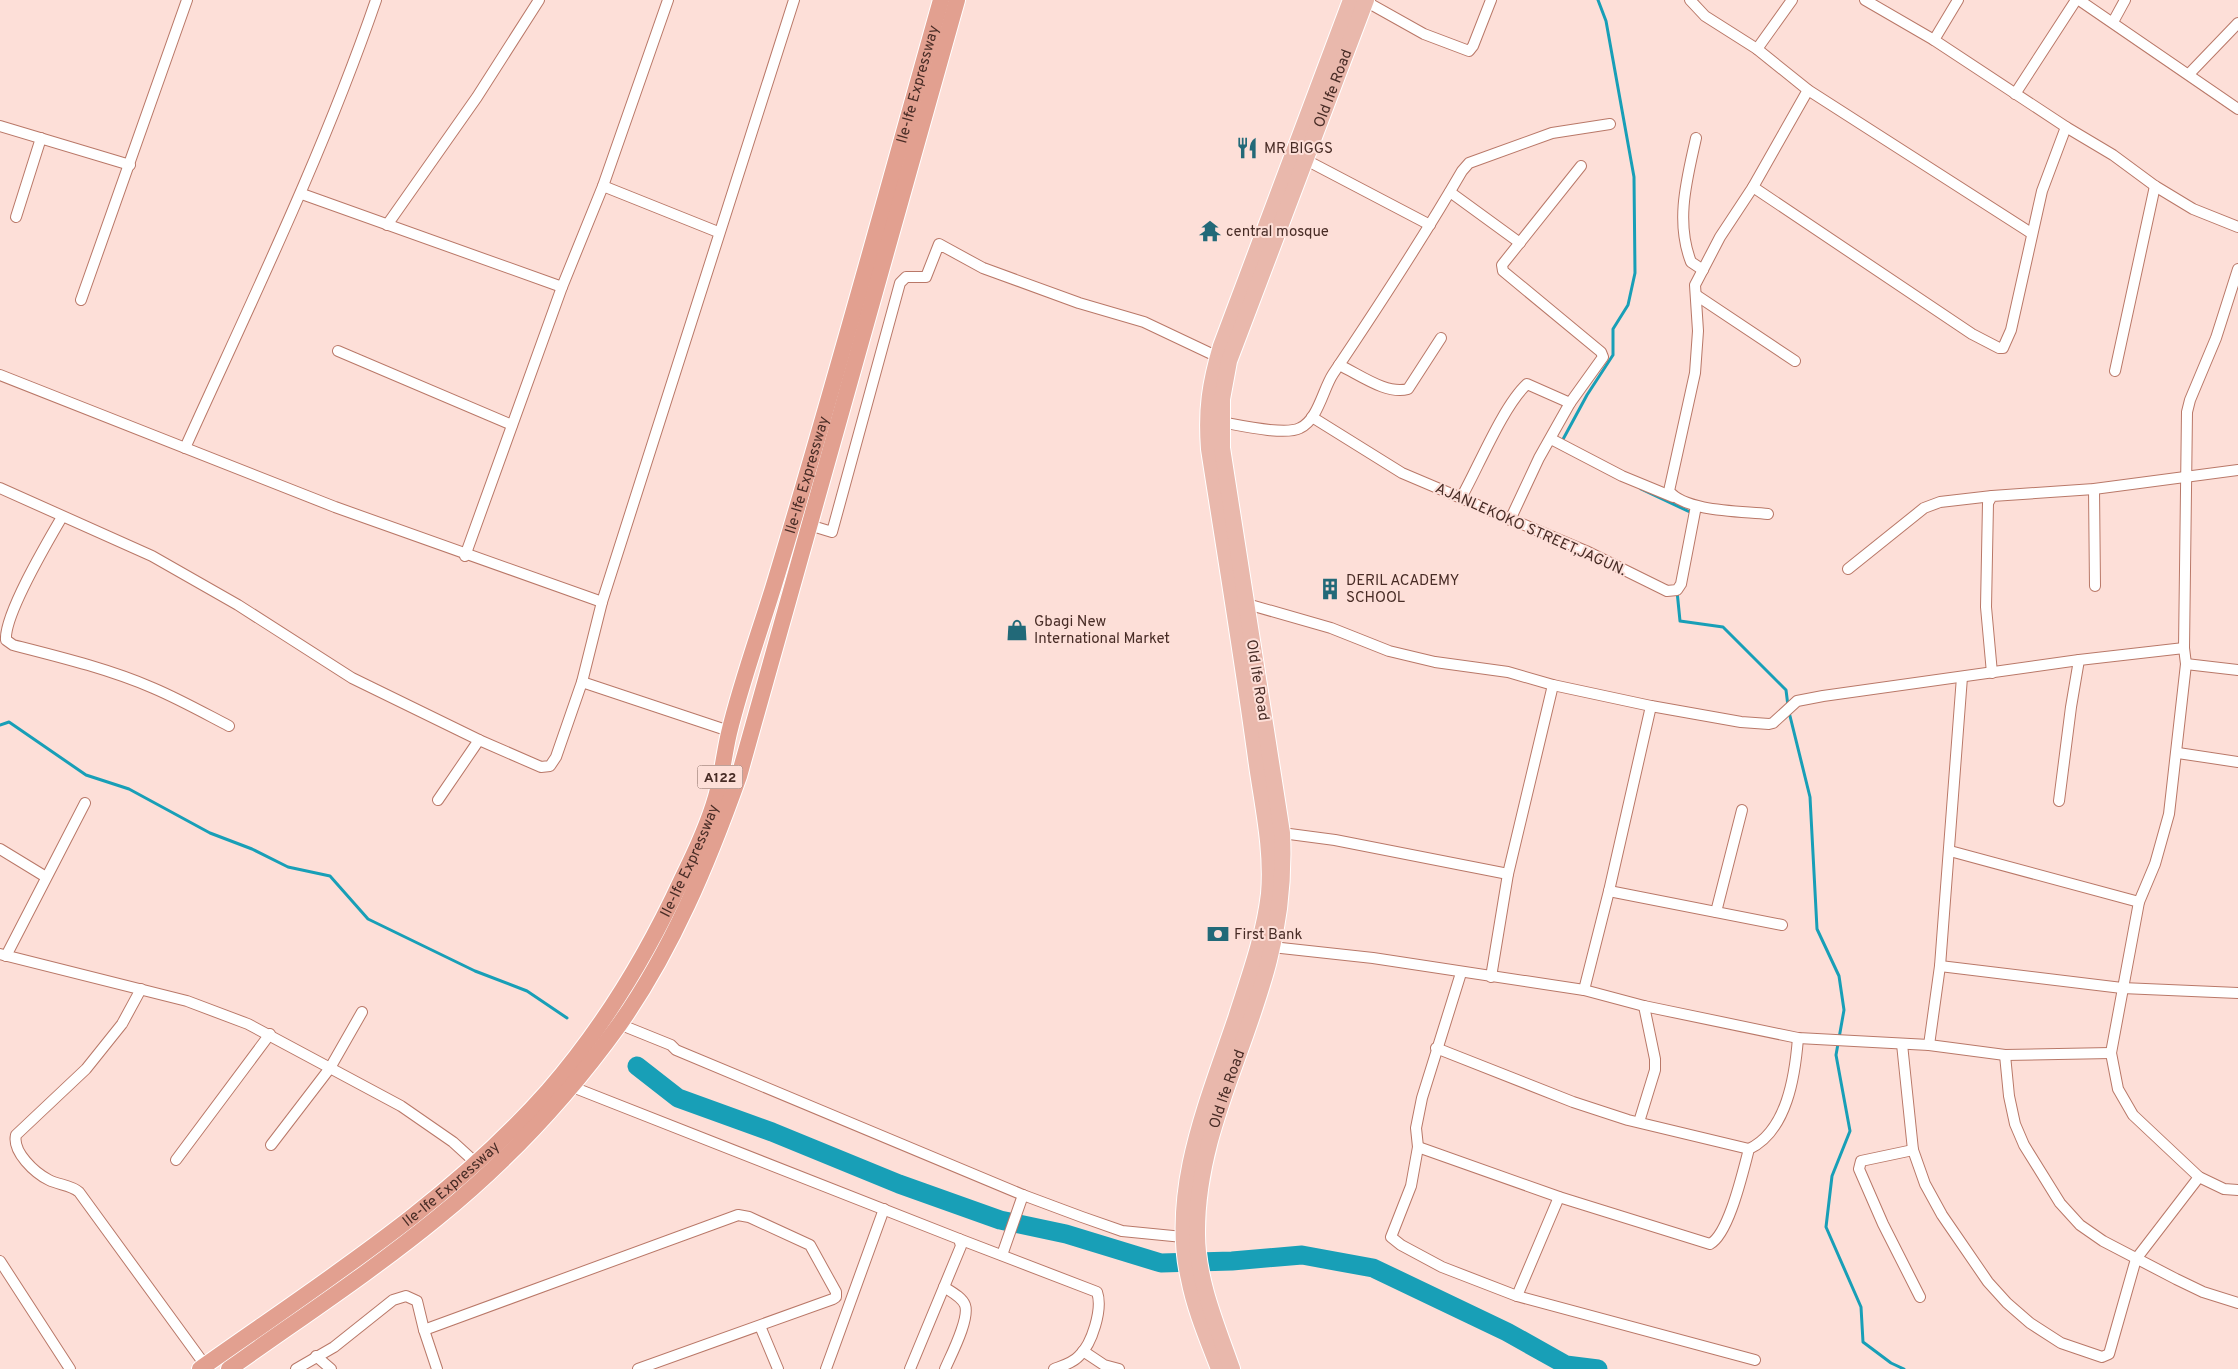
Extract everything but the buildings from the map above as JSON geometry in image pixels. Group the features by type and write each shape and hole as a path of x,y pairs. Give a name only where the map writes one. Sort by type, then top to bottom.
{"highway":[{"name":"Ile-Ife Expressway","path":"202,1367 345,1269 419,1213 476,1163 547,1092 576,1056 624,989 653,940 695,853 717,796 730,731 815,450 941,0"},
{"name":"Ile-Ife Expressway","path":"229,1369 438,1218 517,1144 570,1086 619,1024 679,920 720,830 739,776 956,0"}],"main road":[{"name":"Old Ife Road","path":"1219,1369 1194,1267 1198,1201 1195,1170 1272,947 1282,896 1282,833 1257,712 1209,449 1207,422 1209,398 1211,381 1218,357 1361,0"},
{"name":"Old Ife Road","path":"1232,1369 1183,1237 1195,1170 1255,959 1268,895 1270,864 1247,604 1222,448 1221,422 1224,383 1229,361 1306,160 1329,80"}],"street":[{"path":"81,300 187,0"},
{"path":"184,448 302,194 351,74 376,0"},
{"path":"387,225 477,97 539,0"},
{"path":"0,488 152,556 238,605 352,678 479,740 541,767 550,766 556,757 582,682 602,602 718,232 794,0"},
{"path":"1361,0 1424,34 1469,51 1473,46 1492,0"},
{"path":"1690,0 1705,16 1757,49 1808,90 2031,233"},
{"path":"1757,49 1792,0"},
{"path":"1865,0 1934,40 2066,127 2113,155 2155,186 2193,209 2238,227"},
{"path":"1934,40 1958,0"},
{"path":"2015,94 2078,0 2113,22 2238,109"},
{"path":"2113,22 2125,0"},
{"path":"465,556 562,287 603,186 665,1"},
{"path":"2189,74 2238,23"},
{"path":"1673,497 1669,491 1671,477 1694,373 1698,331 1695,285 1720,237 1753,187 1808,90"},
{"path":"1221,422 1286,431 1301,428 1312,417 1328,381 1469,163 1552,133 1610,124"},
{"path":"0,126 130,165"},
{"path":"1753,187 1972,334 1999,348 2006,345 2011,330 2031,233 2047,173 2066,127"},
{"path":"16,218 41,138"},
{"path":"1696,138 1684,194 1682,235 1691,262 1703,270"},
{"path":"1306,160 1430,225"},
{"path":"1510,520 1539,458 1570,403 1603,357 1601,352 1503,271 1504,262 1581,166"},
{"path":"603,186 718,232"},
{"path":"2115,371 2155,186"},
{"path":"1450,192 1520,243"},
{"path":"302,194 562,287"},
{"path":"809,525 832,532 900,282 906,277 926,277 938,244 1000,274 1144,322 1218,357"},
{"path":"2238,269 2216,338 2190,400 2186,425 2184,648 2186,664 2178,753 2169,814 2156,864 2139,902 2111,1053 2118,1089 2125,1105 2165,1148 2199,1177 2224,1189 2238,1190"},
{"path":"1696,295 1795,361"},
{"path":"1339,364 1390,390 1402,391 1408,389 1441,338"},
{"path":"338,351 512,425"},
{"path":"0,376 465,556 602,602"},
{"path":"1461,498 1505,414 1527,384 1570,403"},
{"name":"AJANLEKOKO STREET,JAGUN.","path":"1312,417 1402,473 1586,551 1667,591 1677,590 1681,584 1696,506"},
{"path":"1551,439 1622,476 1696,506 1768,514"},
{"path":"1848,569 1924,508 1940,502 2094,488 2238,470"},
{"path":"2094,488 2095,586"},
{"path":"1992,496 1988,503 1986,607 1992,673"},
{"path":"62,517 41,553 22,592 6,632 6,640 13,644 86,664 151,687 229,726"},
{"path":"1247,604 1331,628 1389,652 1453,666 1508,672 1553,686 1651,706 1740,722 1769,724 1773,723 1797,701 2079,660 2184,648"},
{"path":"2059,801 2069,716 2079,660"},
{"path":"2186,664 2238,670"},
{"path":"1929,1045 1940,966 1962,677"},
{"path":"582,682 730,731"},
{"path":"1491,976 1508,874 1553,686"},
{"path":"1584,990 1609,891 1651,706"},
{"path":"438,800 479,740"},
{"path":"2178,753 2238,762"},
{"path":"85,802 3,955 187,1001 270,1034 401,1106 453,1142 476,1163"},
{"path":"1716,912 1742,810"},
{"path":"1282,833 1335,840 1508,874"},
{"path":"0,849 46,877"},
{"path":"1950,851 2139,902"},
{"path":"1609,891 1782,925"},
{"path":"1272,947 1373,958 1461,973 1584,990 1644,1006 1798,1038 1929,1045 2005,1055 2111,1053"},
{"path":"1940,966 2122,988 2238,993"},
{"path":"1461,973 1436,1048 1416,1128 1418,1147 1411,1186 1391,1237 1395,1242 1442,1267 1516,1296 1755,1360"},
{"path":"141,989 122,1024 86,1069 16,1135 14,1142 35,1171 49,1180 79,1192 202,1367"},
{"path":"1639,1122 1655,1070 1655,1059 1644,1006"},
{"path":"271,1146 330,1068 362,1012"},
{"path":"619,1024 671,1045 676,1050 754,1084 1022,1198 1122,1231 1183,1237"},
{"path":"176,1160 270,1034"},
{"path":"1418,1147 1559,1197 1710,1244 1716,1241 1728,1216 1750,1149 1767,1138 1785,1104 1795,1073 1798,1038"},
{"path":"1902,1044 1913,1150 1925,1184 1942,1215 1988,1282 2006,1303 2030,1323 2060,1343 2102,1358 2110,1354 2136,1259 2199,1177"},
{"path":"1436,1048 1573,1102 1639,1122 1750,1149"},
{"path":"2005,1055 2009,1096 2015,1124 2024,1145 2060,1203 2080,1225 2103,1241 2136,1259 2203,1292 2238,1303"},
{"path":"570,1086 836,1192 959,1239 1003,1252 1096,1292 1099,1298 1096,1317 1083,1351 1078,1358 1054,1369"},
{"path":"1913,1150 1861,1161 1859,1169 1883,1224 1920,1297"},
{"path":"1516,1296 1559,1197"},
{"path":"1003,1252 1022,1198"},
{"path":"826,1369 884,1209"},
{"path":"424,1330 738,1215 749,1217 810,1245 836,1292 836,1297"},
{"path":"910,1369 961,1246 959,1239"},
{"path":"0,1261 70,1369"},
{"path":"944,1287 958,1297 965,1305 964,1317 945,1369"},
{"path":"296,1369 334,1347 393,1300 406,1296 417,1301 437,1369"},
{"path":"638,1369 836,1297 850,1300"},
{"path":"760,1326 778,1369"},
{"path":"1083,1351 1104,1365 1119,1369"},
{"path":"316,1356 331,1369"}],"waterway":[{"path":"1561,443 1587,395 1613,355 1613,329 1628,305 1635,273 1634,177 1606,21 1598,0"},
{"path":"1641,489 1692,513"},
{"path":"1677,591 1680,621 1723,627 1786,690 1788,706"},
{"path":"1789,712 1810,797 1817,929 1839,976 1844,1010 1836,1055 1850,1131 1832,1176 1826,1227 1861,1307 1863,1342 1891,1363 1904,1369"},
{"path":"0,725 9,722 86,775 129,789 210,833 252,849 288,867 330,876 368,919 475,971 527,991 567,1018"},
{"path":"637,1066 678,1098 772,1132 899,1184 1000,1220 1066,1234 1161,1263 1232,1261 1302,1255 1373,1268 1507,1332 1566,1365 1598,1369"}],"place":[{"name":"MR BIGGS","path":"1247,148"},
{"name":"central mosque","path":"1210,231"},
{"name":"DERIL ACADEMY SCHOOL","path":"1330,589"},
{"name":"Gbagi New International Market","path":"1017,630"},
{"name":"First Bank","path":"1218,934"}]}
